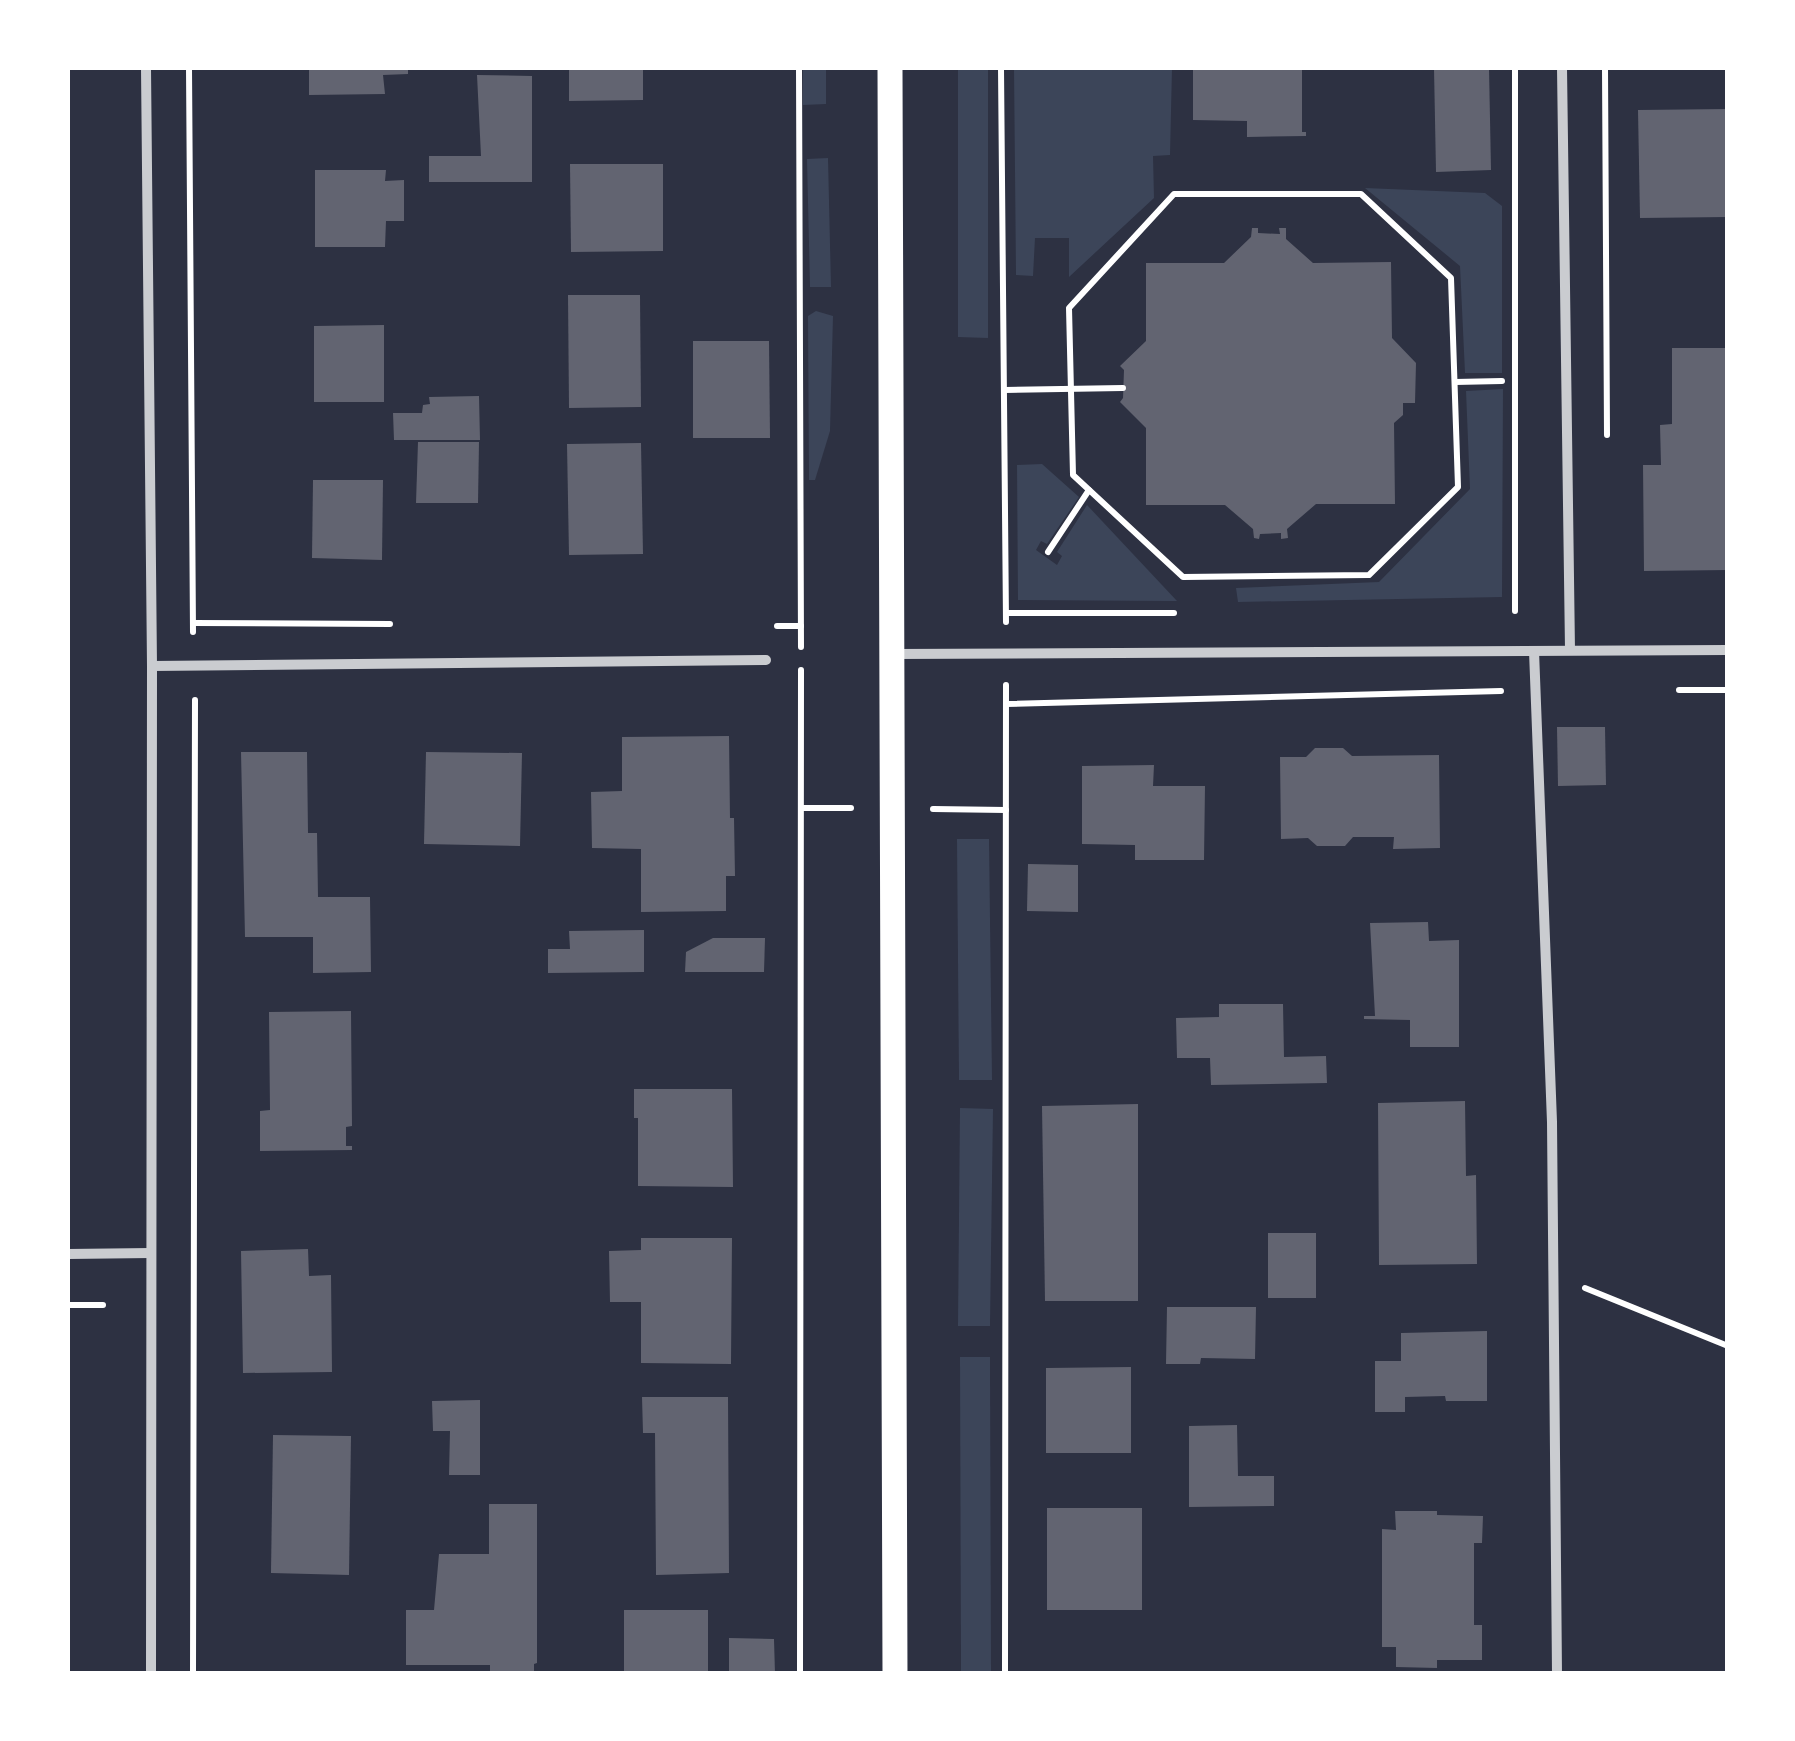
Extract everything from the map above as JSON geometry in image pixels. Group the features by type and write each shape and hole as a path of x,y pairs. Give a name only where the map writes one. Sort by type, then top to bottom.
{"main road":[{"path":"890,68 896,1674"}],"street":[{"path":"146,68 152,666 151,1674"},
{"path":"1562,68 1570,650"},
{"path":"891,654 1728,650"},
{"path":"1534,651 1552,1122 1558,1674"},
{"path":"152,666 766,660"},
{"path":"68,1254 150,1252"}],"path":[{"path":"189,68 194,667 194,1674"},
{"path":"799,68 800,1674"},
{"path":"1001,68 1006,390 1004,1674"},
{"path":"1514,612 1515,68"},
{"path":"1604,68 1607,437"},
{"path":"1174,194 1361,194 1451,278 1455,382 1458,486 1369,575 1182,577 1073,475 1069,308 1174,194"},
{"path":"1455,382 1502,381"},
{"path":"1006,390 1124,388"},
{"path":"1048,552 1089,490"},
{"path":"1006,704 1534,690"},
{"path":"1669,690 1728,690"},
{"path":"1588,1288 1728,1346"},
{"path":"68,1305 103,1305"}],"shaded area":[{"path":"803,68 826,68 826,104 803,105"},
{"path":"958,68 988,68 988,338 958,337"},
{"path":"1014,68 1172,68 1170,155 1153,156 1154,198 1069,277 1069,238 1035,238 1033,276 1016,275"},
{"path":"828,158 831,287 810,287 807,159"},
{"path":"1365,188 1485,193 1502,206 1502,373 1465,373 1460,266"},
{"path":"816,311 833,316 830,431 815,480 809,480 808,316"},
{"path":"1503,389 1502,597 1238,602 1236,588 1379,582 1470,489 1466,391"},
{"path":"1042,464 1079,497 1047,544 1041,541 1036,550 1057,565 1062,556 1057,552 1087,505 1177,601 1018,600 1017,465"},
{"path":"957,839 989,839 992,1080 959,1080"},
{"path":"960,1108 993,1109 990,1326 958,1326"},
{"path":"960,1357 990,1357 991,1673 961,1673"}],"building":[{"path":"309,68 408,68 408,74 383,75 385,94 309,95"},
{"path":"569,68 643,68 643,100 569,101"},
{"path":"1193,68 1302,68 1302,132 1306,136 1247,137 1247,121 1193,120"},
{"path":"1434,68 1489,68 1491,170 1436,172"},
{"path":"477,75 532,76 532,182 429,182 429,156 481,156"},
{"path":"1728,109 1728,217 1640,218 1638,110"},
{"path":"570,164 663,164 663,251 571,252"},
{"path":"315,170 386,170 385,181 404,180 404,221 386,221 385,247 315,247"},
{"path":"1252,228 1258,228 1258,233 1280,234 1279,228 1286,228 1286,239 1313,263 1391,262 1392,338 1416,363 1415,403 1403,403 1403,415 1394,423 1395,504 1316,504 1287,529 1288,538 1281,539 1281,533 1254,538 1253,529 1225,505 1146,505 1146,428 1120,402 1124,370 1120,366 1146,341 1146,263 1224,263 1251,237"},
{"path":"568,295 640,295 641,407 569,408"},
{"path":"384,325 384,402 314,402 314,326"},
{"path":"693,341 769,341 770,438 693,438"},
{"path":"1672,348 1728,348 1728,570 1644,571 1643,465 1661,465 1660,425 1672,424"},
{"path":"479,396 480,440 394,440 393,413 422,413 423,405 430,404 429,397"},
{"path":"418,442 479,442 478,503 416,503"},
{"path":"641,443 643,554 569,555 567,444"},
{"path":"313,480 383,480 382,560 312,558"},
{"path":"1557,727 1605,727 1606,785 1558,786"},
{"path":"729,736 735,876 726,876 726,911 641,912 641,849 592,848 591,792 622,791 622,737"},
{"path":"1315,748 1343,748 1352,756 1439,755 1440,848 1393,849 1394,837 1353,837 1345,846 1317,846 1308,838 1281,839 1280,757 1306,757"},
{"path":"241,752 307,752 308,833 317,833 318,897 370,897 371,972 313,973 313,937 245,937"},
{"path":"426,752 522,753 520,846 424,844"},
{"path":"1154,765 1153,786 1205,786 1204,860 1135,860 1135,845 1082,844 1082,766"},
{"path":"1028,864 1078,865 1078,912 1027,911"},
{"path":"1428,922 1429,941 1459,940 1459,1047 1410,1047 1410,1020 1364,1019 1375,1016 1370,923"},
{"path":"644,930 644,972 548,973 548,949 570,949 569,931"},
{"path":"713,938 765,938 764,972 685,972 686,952"},
{"path":"1219,1004 1283,1004 1284,1057 1326,1056 1327,1083 1211,1085 1210,1058 1177,1058 1176,1018 1219,1017"},
{"path":"351,1011 352,1126 346,1127 346,1146 352,1146 352,1150 260,1151 260,1111 270,1110 269,1012"},
{"path":"634,1089 732,1089 733,1187 638,1186"},
{"path":"1465,1101 1466,1176 1476,1175 1477,1264 1379,1265 1378,1103"},
{"path":"1138,1104 1138,1301 1045,1301 1042,1106"},
{"path":"1268,1233 1316,1233 1316,1298 1268,1298"},
{"path":"641,1238 732,1238 731,1364 641,1363 641,1302 610,1302 609,1251 641,1250"},
{"path":"308,1249 309,1276 331,1275 332,1372 243,1373 241,1251"},
{"path":"1167,1307 1256,1307 1255,1359 1201,1358 1200,1364 1166,1364"},
{"path":"1487,1331 1487,1401 1405,1397 1405,1412 1375,1412 1375,1361 1401,1361 1401,1333"},
{"path":"1131,1367 1131,1453 1046,1453 1046,1368"},
{"path":"642,1397 728,1397 729,1573 656,1575 655,1433 643,1433"},
{"path":"480,1400 480,1475 449,1475 450,1431 433,1431 432,1401"},
{"path":"1237,1425 1238,1476 1274,1476 1274,1506 1189,1507 1189,1426"},
{"path":"273,1435 351,1436 349,1575 271,1573"},
{"path":"489,1504 537,1504 534,1674 490,1674 490,1665 406,1665 406,1610 434,1610 439,1554 489,1554"},
{"path":"1047,1508 1142,1508 1142,1610 1047,1610"},
{"path":"1395,1511 1483,1516 1482,1543 1474,1543 1474,1625 1482,1625 1482,1660 1437,1660 1437,1668 1396,1667 1396,1647 1382,1647 1382,1529 1396,1530"},
{"path":"624,1610 708,1610 708,1674 624,1674"},
{"path":"729,1638 774,1639 775,1674 729,1674"}]}
